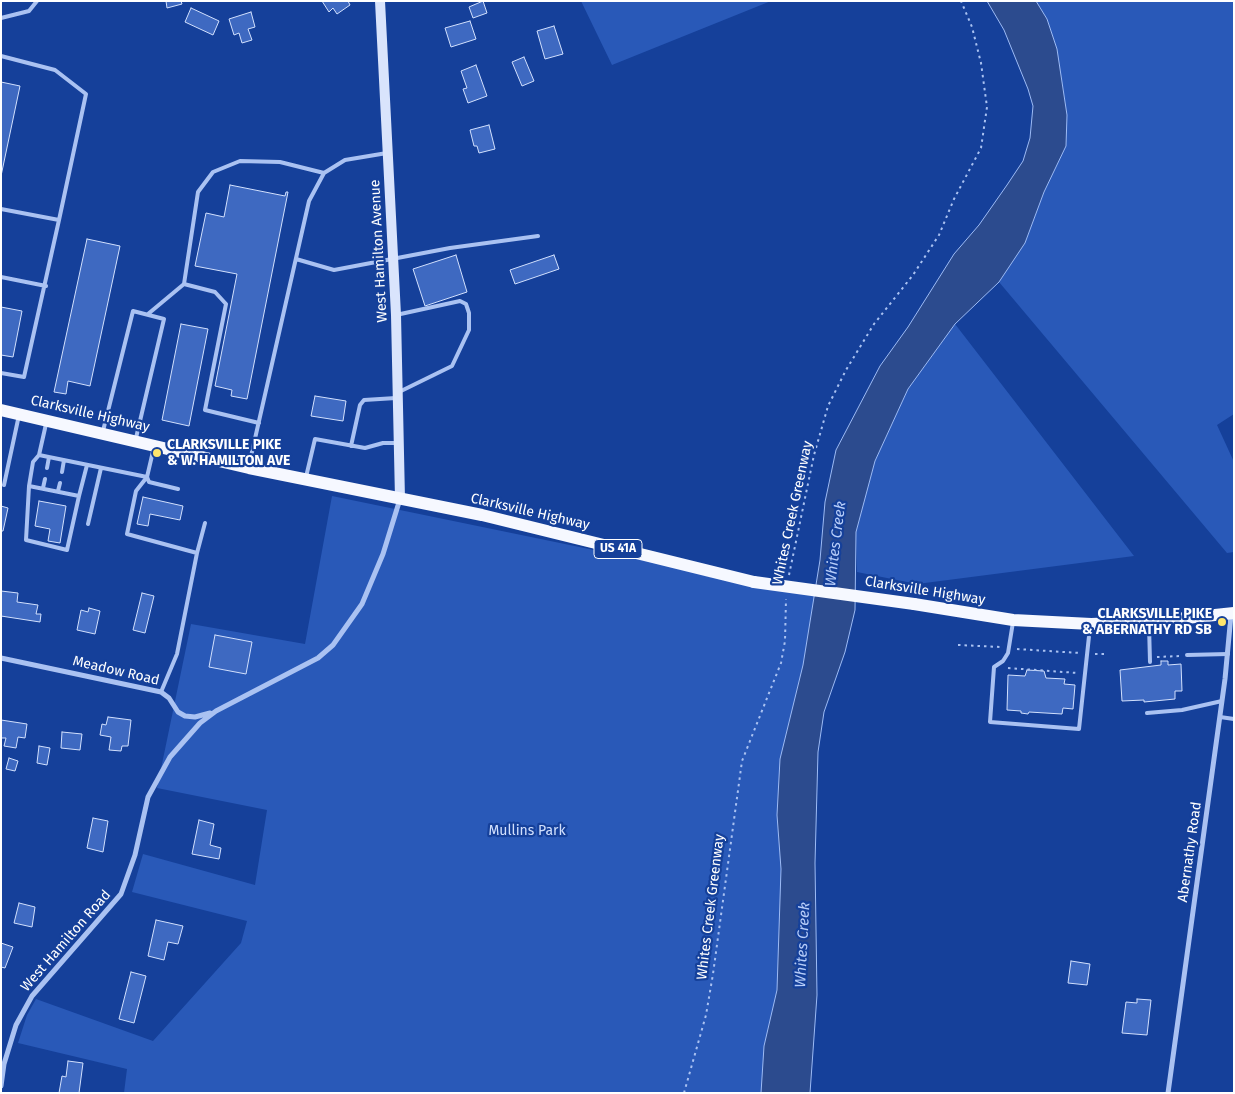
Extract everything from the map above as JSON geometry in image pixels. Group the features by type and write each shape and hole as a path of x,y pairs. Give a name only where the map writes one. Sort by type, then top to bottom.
{"main road":[{"name":"Clarksville Highway","path":"1,410 103,432 249,468 482,515 754,582 1013,620 1091,624 1148,622 1232,614"}],"street":[{"name":"West Hamilton Avenue","path":"380,1 396,314 400,499"},
{"name":"West Hamilton Road","path":"1,1086 4,1064 16,1025 32,996 121,894 135,854 148,797 170,757 200,723 216,711 318,658 333,645 362,604 383,554 400,499"},
{"name":"Abernathy Road","path":"1168,1093 1220,717 1232,614"},
{"name":"Meadow Road","path":"1,658 161,692 169,698 178,712 185,716 195,717 216,711"}],"lane":[{"path":"1,18 29,11 37,1"},
{"path":"1,56 55,70 86,94 46,286 24,378 1,372"},
{"path":"249,468 309,201 324,173 345,160 388,153"},
{"path":"148,314 184,284 198,192 213,172 240,161 280,162 324,173"},
{"path":"1,209 59,220"},
{"path":"296,259 334,270 393,258 538,236"},
{"path":"1,277 46,286"},
{"path":"184,284 215,292 226,304 205,410 259,422"},
{"path":"351,446 360,406 364,400 399,395 452,366 459,355 468,330 469,313 466,304 460,301 396,314"},
{"path":"103,432 133,311 148,314 164,319 136,440"},
{"path":"4,485 19,413"},
{"path":"47,419 39,455 33,462 29,486 26,540 67,550 87,465"},
{"path":"306,479 315,439 365,448 383,443 400,442"},
{"path":"154,445 147,477 136,491 127,534 197,553"},
{"path":"39,455 147,477"},
{"path":"47,468 49,457"},
{"path":"62,472 64,460"},
{"path":"88,524 101,468"},
{"path":"147,477 149,482 178,489"},
{"path":"43,488 45,480"},
{"path":"58,492 60,483"},
{"path":"29,486 80,496"},
{"path":"161,692 177,654 204,523"},
{"path":"1013,620 1006,658 994,667 990,722 1079,729 1091,624"},
{"path":"1148,622 1150,660"},
{"path":"1187,655 1228,654"},
{"path":"1147,713 1182,710 1222,701"},
{"path":"1220,717 1234,720"}],"path":[{"name":"Whites Creek Greenway","path":"788,582 814,454 828,406 846,370 874,324 913,275 940,235 954,199 981,148 987,107 981,63 972,27 961,1"},
{"name":"Whites Creek Greenway","path":"684,1093 698,1048 709,999 742,761 781,663 785,641 786,591"},
{"path":"958,645 1105,654"},
{"path":"1150,660 1187,655"},
{"path":"994,667 1085,674"}],"green space":[{"path":"581,1 771,1 612,65"},
{"path":"1036,1 1234,1 1234,414 1217,425 1234,462 1234,552 1227,553 999,282 1025,243 1044,192 1066,146 1067,115 1063,87 1047,19"},
{"path":"955,324 1134,556 917,584 857,572 856,532 875,461 908,389"},
{"name":"Mullins Park","path":"332,496 822,597 776,1093 124,1093 127,1069 18,1043 27,1015 36,999 153,1041 241,943 247,921 132,892 143,854 255,885 267,810 157,788 191,624 305,644"}],"water":[{"name":"Whites Creek","path":"987,1 1036,1 1047,19 1057,49 1067,115 1066,146 1044,192 1025,243 999,282 955,324 908,389 875,461 856,532 855,610 845,652 824,712 818,752 815,863 817,995 810,1093 761,1093 764,1046 777,990 781,869 777,815 780,759 803,665 820,560 825,502 836,450 880,366 908,327 954,254 979,225 1023,161 1030,138 1033,106 1028,89 1004,30"}],"building":[{"path":"166,1 181,1 182,4 167,8"},
{"path":"322,1 348,1 350,5 337,14 333,8 329,12"},
{"path":"483,1 487,13 473,18 469,7"},
{"path":"191,8 219,21 213,35 185,22"},
{"path":"251,12 255,27 248,29 252,40 242,43 239,33 234,35 229,19"},
{"path":"470,21 476,39 451,47 445,28"},
{"path":"554,26 563,54 545,59 537,31"},
{"path":"524,57 534,81 522,86 512,62"},
{"path":"476,65 487,96 468,103 463,89 467,88 461,71"},
{"path":"1,82 20,86 1,176"},
{"path":"489,125 495,149 479,153 477,146 474,146 470,130"},
{"path":"230,185 285,196 286,192 288,192 247,399 231,396 232,390 215,386 237,274 195,266 206,213 224,217"},
{"path":"87,239 120,246 90,386 68,381 66,394 54,392"},
{"path":"456,255 467,292 425,306 413,269"},
{"path":"554,255 559,269 515,284 510,270"},
{"path":"1,307 22,311 13,357 1,355"},
{"path":"181,324 208,329 189,426 162,420"},
{"path":"315,396 346,401 343,421 311,416"},
{"path":"143,497 183,506 180,520 150,514 148,526 137,524"},
{"path":"39,501 66,506 60,543 48,541 50,529 35,526"},
{"path":"1,506 8,508 3,531 1,531"},
{"path":"1,591 18,593 17,602 38,605 36,614 41,614 40,622 1,616"},
{"path":"142,593 154,596 145,633 133,630"},
{"path":"89,608 100,611 95,634 77,630 81,610 88,612"},
{"path":"215,635 252,642 246,674 209,667"},
{"path":"1161,661 1168,661 1168,665 1181,664 1182,691 1175,691 1175,699 1144,702 1144,700 1122,701 1120,670 1161,665"},
{"path":"1027,670 1044,671 1046,678 1065,679 1064,684 1075,685 1073,709 1063,708 1062,714 1029,712 1028,714 1021,713 1021,711 1007,710 1008,675 1025,676"},
{"path":"108,717 131,720 128,746 122,746 121,751 109,750 111,737 100,735 102,724 106,725"},
{"path":"1,720 27,724 25,738 18,737 16,748 4,746 6,738 1,738"},
{"path":"62,732 82,734 80,750 61,748"},
{"path":"39,746 50,748 47,765 37,763"},
{"path":"9,758 18,761 15,771 6,769"},
{"path":"93,818 108,821 103,852 87,848"},
{"path":"199,820 214,824 210,845 221,848 219,859 192,854"},
{"path":"19,903 35,907 32,927 14,923"},
{"path":"156,920 183,926 178,944 168,942 164,960 148,956"},
{"path":"1,943 13,947 5,968 1,967"},
{"path":"1071,961 1090,964 1087,985 1068,983"},
{"path":"131,972 146,976 134,1023 119,1019"},
{"path":"1137,999 1151,1000 1147,1035 1122,1033 1126,1002 1137,1003"},
{"path":"68,1061 83,1063 79,1093 59,1093 62,1076 66,1077"}],"place":[{"name":"CLARKSVILLE PIKE & W. HAMILTON AVE","path":"157,453"},
{"name":"CLARKSVILLE PIKE & ABERNATHY RD SB","path":"1222,622"}]}
